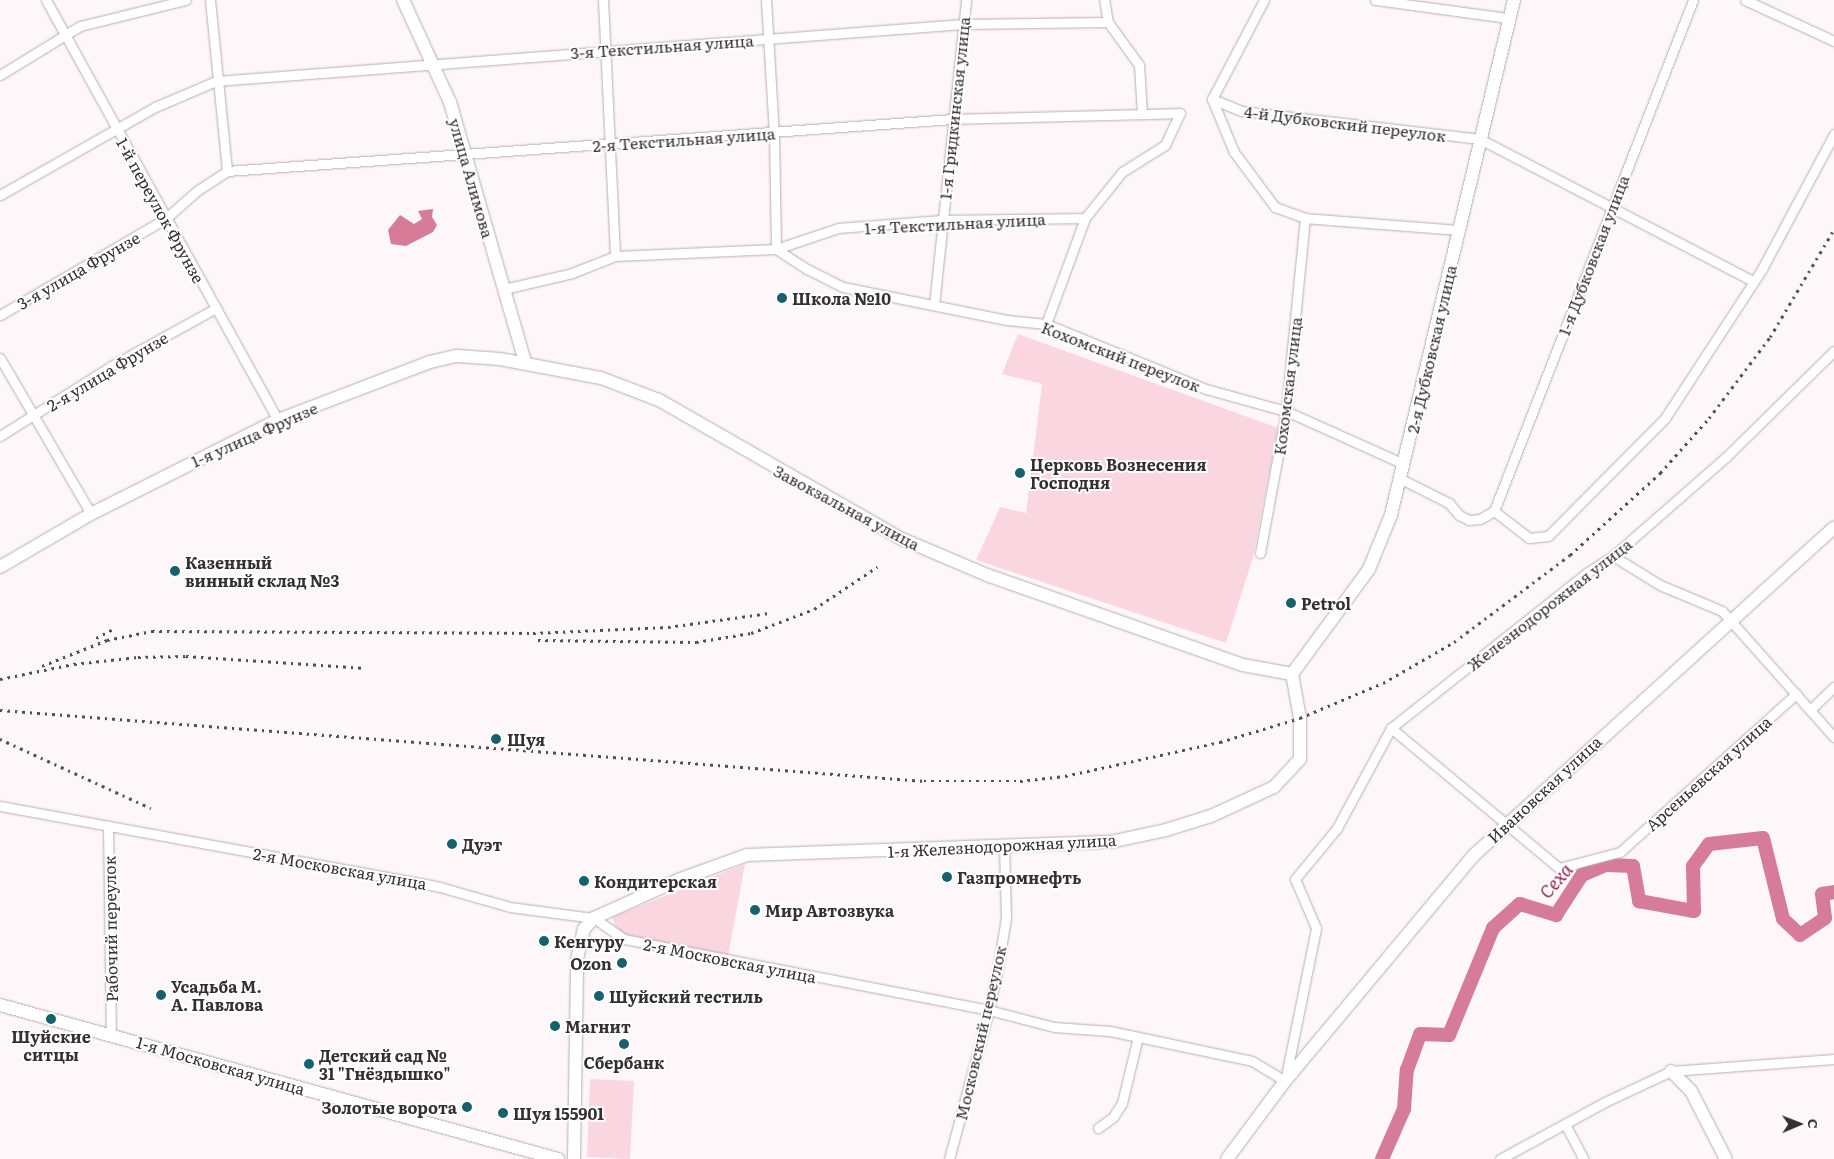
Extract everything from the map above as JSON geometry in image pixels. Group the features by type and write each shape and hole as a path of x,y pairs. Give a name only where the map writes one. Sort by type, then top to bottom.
{"main road":[{"name":"улица Алимова","path":"403,0 450,102 467,153 525,361"},
{"name":"2-я Дубковская улица","path":"1292,674 1369,569 1384,538 1401,479 1458,230 1514,0"},
{"name":"1-я улица Фрунзе","path":"0,567 91,514 278,420 430,362 457,356 525,361"},
{"name":"Завокзальная улица","path":"525,361 601,378 659,400 892,534 987,575 1243,665 1292,674"},
{"name":"Ивановская улица","path":"1227,1159 1285,1081 1473,856 1505,824 1834,527"},
{"name":"1-я Железнодорожная улица","path":"594,918 678,880 747,855 1110,842 1166,830 1211,816 1274,787 1300,759 1300,718 1292,674"},
{"path":"574,1159 577,959 584,929 594,918"},
{"name":"1-я Московская улица","path":"0,1005 111,1033 558,1159"},
{"path":"1672,1071 1691,1092 1726,1159"}],"street":[{"name":"1-й переулок Фрунзе","path":"46,0 165,219 278,420"},
{"path":"0,75 80,26 186,0"},
{"path":"210,0 216,82 227,171"},
{"path":"603,0 615,256"},
{"path":"766,0 774,133 776,249"},
{"name":"1-я Гридкинская улица","path":"934,305 966,0"},
{"path":"1104,0 1108,22 1139,65 1142,114"},
{"path":"1264,0 1212,99 1234,152 1274,207 1305,218 1458,230"},
{"path":"1375,0 1509,18"},
{"name":"1-я Дубковская улица","path":"1494,511 1693,0"},
{"path":"1745,0 1834,41"},
{"name":"3-я Текстильная улица","path":"0,194 155,107 216,82 433,63 963,24 1108,22"},
{"name":"4-й Дубковский переулок","path":"1212,99 1242,112 1480,139"},
{"name":"2-я Текстильная улица","path":"227,171 953,119 1180,113 1165,145 1122,172 1085,218"},
{"path":"1401,479 1449,503 1459,515 1469,520 1480,519 1494,511 1529,538 1548,536 1665,418 1753,281 1834,134"},
{"path":"1480,139 1753,281"},
{"name":"3-я улица Фрунзе","path":"0,315 165,219 198,190 227,171"},
{"path":"1046,324 1085,218"},
{"name":"1-я Текстильная улица","path":"504,289 572,273 615,256 776,249 838,228 942,220 1085,218"},
{"name":"Кохомская улица","path":"1260,553 1286,412 1305,218"},
{"name":"Кохомский переулок","path":"776,249 807,269 843,286 1007,320 1046,324 1206,389 1286,412 1404,464"},
{"name":"2-я улица Фрунзе","path":"0,436 112,366 216,308"},
{"name":"Железнодорожная улица","path":"1285,1081 1316,928 1295,880 1338,828 1390,728 1588,572 1613,556 1726,457 1834,351"},
{"path":"0,358 91,514"},
{"path":"1613,556 1660,585 1722,611 1834,737"},
{"path":"1810,710 1834,687"},
{"name":"Арсеньевская улица","path":"1505,824 1558,868 1620,852 1796,694"},
{"path":"1390,728 1505,824"},
{"name":"2-я Московская улица","path":"0,806 440,887 510,907 594,918 624,939 989,1010 1054,1027 1110,1031 1252,1061 1285,1081"},
{"name":"Рабочий переулок","path":"108,826 111,1033"},
{"name":"Московский переулок","path":"949,1159 989,1010 1006,918 1004,846"},
{"path":"1098,1128 1122,1103 1138,1038"},
{"path":"1500,1159 1565,1124 1672,1071 1834,1059"},
{"path":"1565,1124 1584,1159"}],"shaded area":[{"path":"433,209 432,217 437,225 433,232 406,246 391,244 388,230 400,215 414,224 422,219 418,211"},
{"path":"1018,334 1278,428 1253,557 1226,643 976,560 1000,507 1026,513 1042,384 1002,374"},
{"path":"745,864 728,956 619,934 612,917"},
{"path":"590,1079 634,1081 630,1159 587,1157"}],"waterway":[{"name":"Сеха","path":"1382,1159 1404,1109 1407,1070 1420,1034 1449,1035 1493,928 1520,904 1556,915 1582,875 1606,865 1633,866 1639,901 1694,911 1693,866 1709,844 1763,838 1783,919 1800,935 1825,918 1822,894 1834,892"}],"railway":[{"path":"0,710 924,781 1020,781 1065,776 1220,742 1300,718 1383,683 1454,642 1570,555 1660,473 1709,418 1770,337 1834,229"},
{"path":"538,640 696,642 751,633 814,609 877,567"},
{"path":"42,666 107,640 152,631 533,633 668,627 769,613"},
{"path":"96,638 113,629"},
{"path":"0,679 74,664 138,657 186,656 366,668"},
{"path":"0,739 151,808"}],"place":[{"name":"Школа №10","path":"782,298"},
{"name":"Церковь Вознесения Господня","path":"1020,473"},
{"name":"Казенный винный склад №3","path":"175,571"},
{"name":"Petrol","path":"1291,603"},
{"name":"Шуя","path":"496,739"},
{"name":"Дуэт","path":"452,844"},
{"name":"Газпромнефть","path":"947,877"},
{"name":"Кондитерская","path":"584,881"},
{"name":"Мир Автозвука","path":"755,910"},
{"name":"Кенгуру","path":"544,941"},
{"name":"Ozon","path":"622,963"},
{"name":"Усадьба М. А. Павлова","path":"161,995"},
{"name":"Шуйский тестиль","path":"599,996"},
{"name":"Шуйские ситцы","path":"51,1019"},
{"name":"Магнит","path":"555,1026"},
{"name":"Сбербанк","path":"624,1044"},
{"name":"Детский сад № 31 \"Гнёздышко\"","path":"309,1064"},
{"name":"Золотые ворота","path":"467,1107"},
{"name":"Шуя 155901","path":"503,1113"}]}
